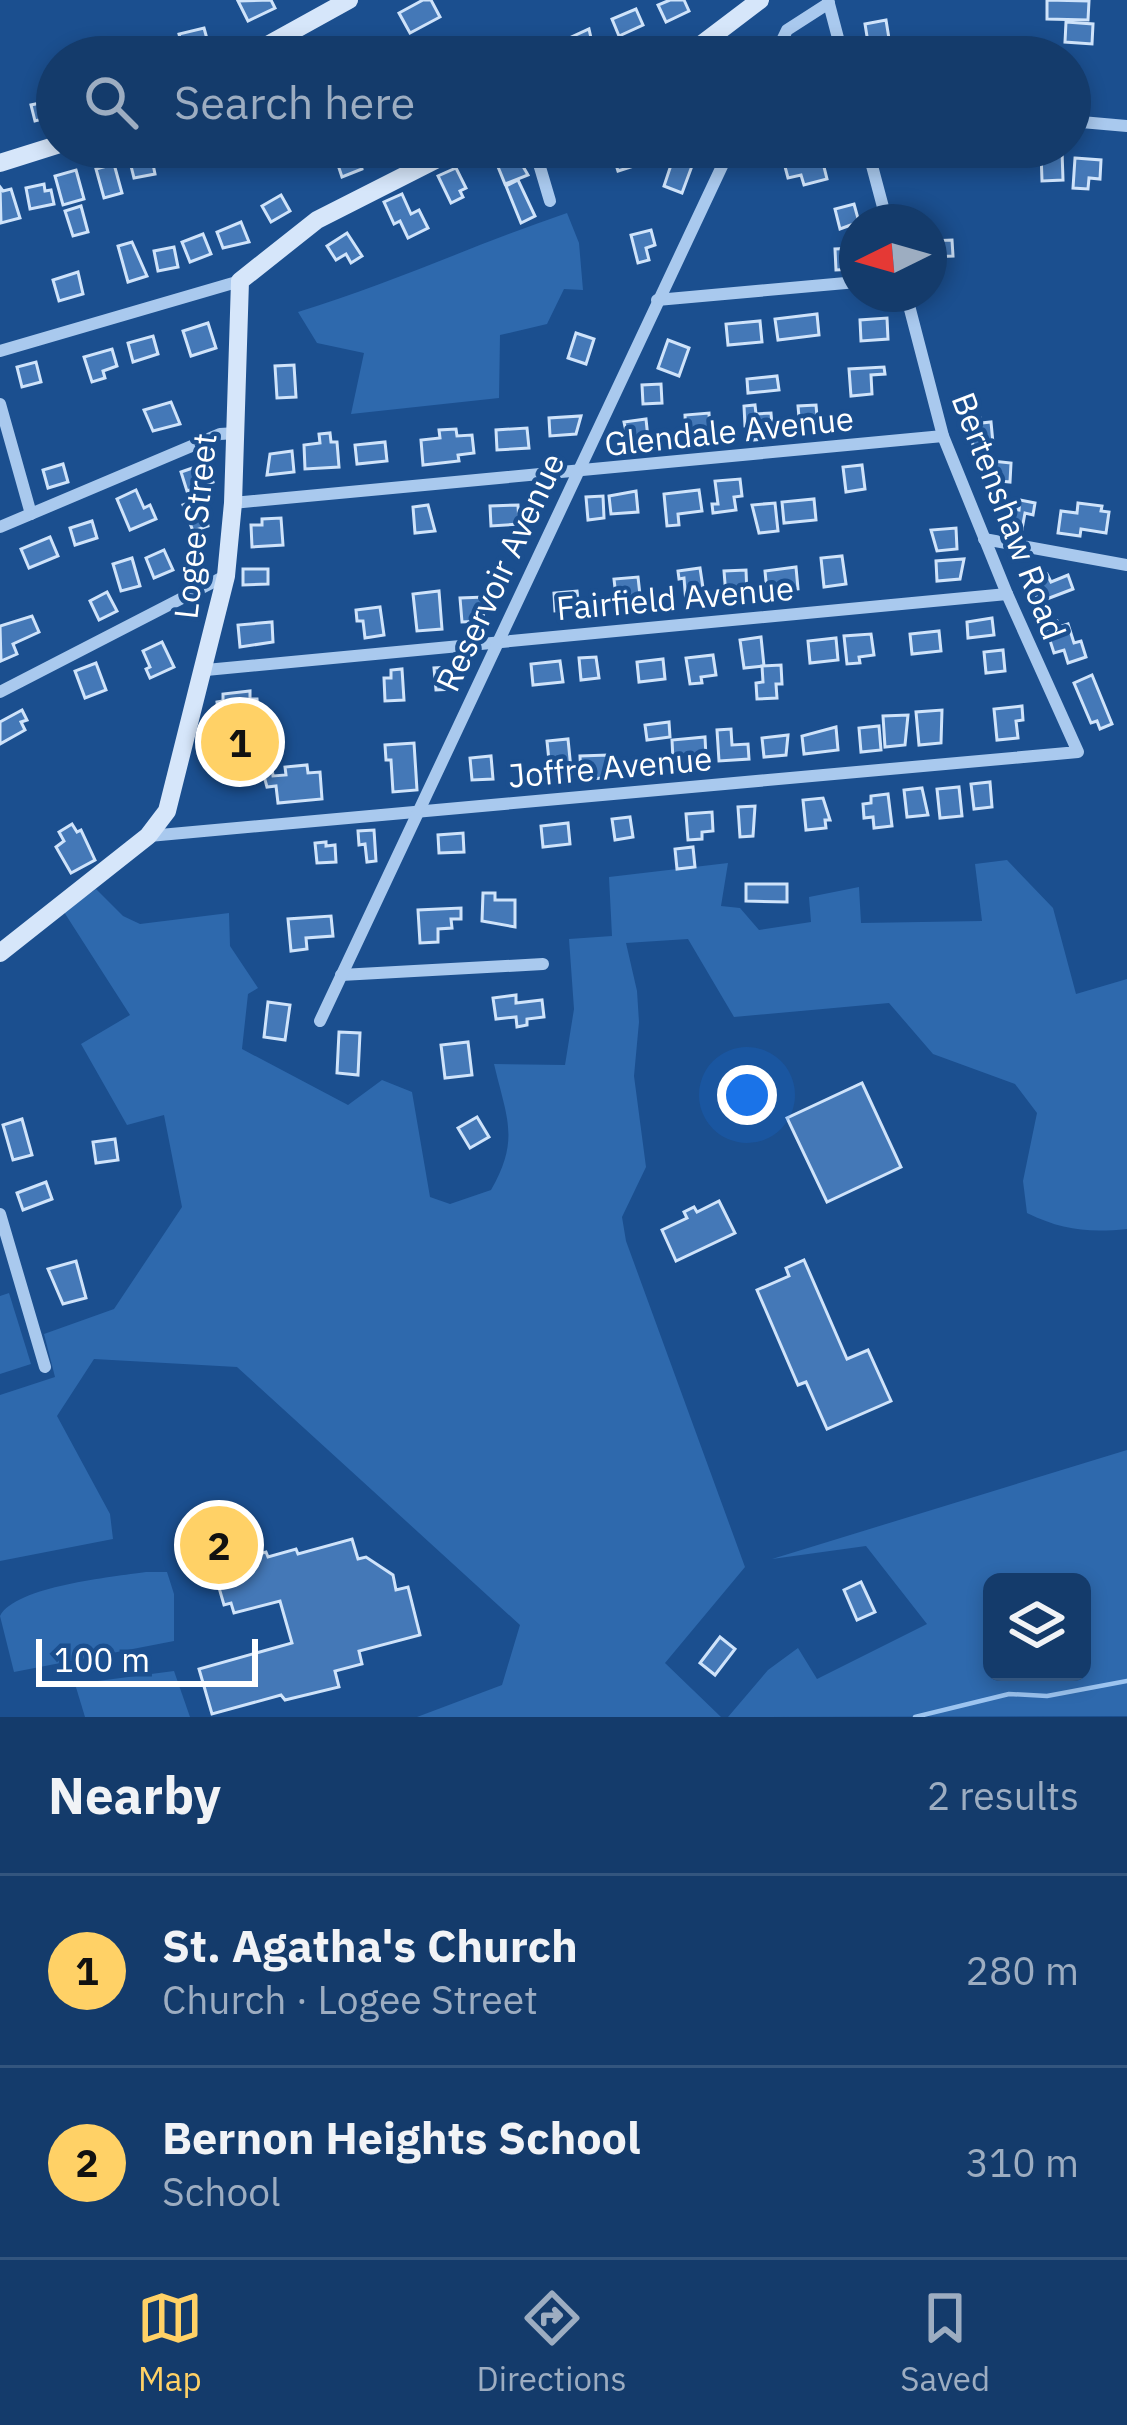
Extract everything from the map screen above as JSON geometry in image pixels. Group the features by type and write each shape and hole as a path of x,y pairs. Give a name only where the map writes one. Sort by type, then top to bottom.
{"street":[{"path":"284,36 350,0"},
{"path":"713,36 760,0"},
{"path":"784,36 828,2 837,36"},
{"path":"1091,123 1127,126"},
{"path":"0,163 36,152"},
{"path":"0,351 240,280 317,220 420,168"},
{"path":"540,168 550,201"},
{"name":"Reservoir Avenue","path":"320,1021 721,168"},
{"path":"873,168 882,204"},
{"name":"Logee Street","path":"0,953 148,836 167,811 226,576 240,280"},
{"path":"658,300 839,284"},
{"name":"Bertenshaw Road","path":"911,312 944,436 1006,594 1078,752"},
{"path":"0,404 32,514"},
{"path":"0,527 220,434 236,433"},
{"name":"Glendale Avenue","path":"233,503 944,436"},
{"path":"984,538 1127,565"},
{"path":"0,692 226,576"},
{"name":"Fairfield Avenue","path":"206,670 1006,594"},
{"name":"Joffre Avenue","path":"148,836 1078,752"},
{"path":"341,975 543,964"},
{"path":"0,1214 45,1367"}],"shaded area":[{"path":"567,213 579,243 583,290 564,289 547,324 500,335 499,398 351,414 364,353 317,343 298,312"},
{"path":"1007,860 1053,908 1076,994 1127,979 1127,1229 1076,1229 1027,1213 1023,1181 1037,1113 1015,1084 933,1054 889,1003 734,1017 688,939 626,943 637,991 634,1076 646,1167 622,1217 626,1241 745,1567 665,1663 721,1717 417,1717 502,1685 520,1625 237,1367 94,1359 57,1416 110,1514 113,1539 0,1561 0,1395 55,1377 44,1334 114,1309 182,1207 164,1115 127,1125 81,1044 130,1015 64,912 96,889 123,916 140,924 229,913 230,946 258,988 248,994 242,1049 348,1105 382,1080 412,1092 430,1197 450,1204 491,1190 506,1157 508,1128 494,1064 565,1065 574,1009 569,939 612,936 609,877 728,863 721,906 740,908 759,930 811,922 809,897 859,887 861,923 982,921 975,864"},
{"path":"9,1293 31,1364 0,1374 0,1296"},
{"path":"1127,1450 1127,1716 728,1717 768,1670 798,1648 817,1679 927,1624 866,1546 772,1559"},
{"path":"167,1572 174,1594 174,1641 14,1672 0,1616 9,1606 44,1590"},
{"path":"174,1671 190,1717 85,1717 75,1684"}],"building":[{"path":"271,0 275,8 248,21 238,1"},
{"path":"431,0 440,17 410,33 399,13"},
{"path":"684,0 689,11 666,22 658,5"},
{"path":"1047,0 1089,1 1088,20 1047,19"},
{"path":"636,9 643,25 619,36 612,19"},
{"path":"886,20 889,36 867,36 865,24"},
{"path":"1066,22 1093,24 1092,44 1091,36 1065,36"},
{"path":"204,28 206,36 180,36"},
{"path":"1091,159 1101,160 1100,179 1089,178 1088,189 1073,188 1074,168 1091,168"},
{"path":"115,168 122,193 104,198 96,169"},
{"path":"132,168 154,168 155,174 134,178"},
{"path":"339,168 362,168 362,169 342,177"},
{"path":"456,168 466,188 460,191 463,197 451,203 438,176"},
{"path":"498,168 524,168 528,175 505,184"},
{"path":"670,168 691,168 682,193 664,186"},
{"path":"785,168 824,168 827,179 804,185 801,175 788,178"},
{"path":"1042,168 1063,168 1063,180 1042,181"},
{"path":"76,170 84,199 63,205 55,176"},
{"path":"518,180 535,216 521,223 506,186"},
{"path":"44,184 54,204 30,209 26,188"},
{"path":"0,187 11,189 20,218 1,223"},
{"path":"402,194 411,214 419,210 428,228 408,238 400,221 394,224 384,202"},
{"path":"281,195 290,211 271,222 262,206"},
{"path":"81,206 88,232 73,236 65,211"},
{"path":"241,222 249,242 223,248 217,232"},
{"path":"651,230 655,245 646,248 649,260 638,263 631,235"},
{"path":"347,233 362,256 351,263 346,254 336,260 327,246"},
{"path":"203,234 211,254 190,262 182,242"},
{"path":"132,242 147,276 128,282 118,246"},
{"path":"174,247 178,267 158,271 154,251"},
{"path":"78,272 83,294 59,301 53,280"},
{"path":"817,314 819,335 778,340 775,319"},
{"path":"887,318 888,339 861,341 860,320"},
{"path":"760,321 762,342 728,345 726,324"},
{"path":"208,323 216,348 191,356 183,331"},
{"path":"576,333 594,339 586,364 568,358"},
{"path":"153,336 158,354 133,362 128,343"},
{"path":"668,340 689,348 679,376 658,368"},
{"path":"112,349 117,366 103,371 105,378 92,382 84,357"},
{"path":"36,362 41,382 22,387 17,367"},
{"path":"294,365 296,397 277,398 275,366"},
{"path":"884,367 885,374 871,375 872,394 851,396 849,369"},
{"path":"777,376 779,390 748,393 747,379"},
{"path":"661,384 662,403 643,404 642,385"},
{"path":"171,402 180,424 153,431 144,410"},
{"path":"755,405 756,414 771,413 773,438 753,440 752,426 745,426 744,406"},
{"path":"816,405 818,428 800,429 798,406"},
{"path":"709,413 710,434 686,435 685,415"},
{"path":"581,416 576,434 550,436 549,418"},
{"path":"980,418 981,423 991,422 993,443 973,446 970,419"},
{"path":"646,419 649,448 630,450 624,422"},
{"path":"527,428 529,448 497,450 496,430"},
{"path":"456,429 457,436 472,435 474,453 458,455 459,461 423,465 421,440 440,438 439,430"},
{"path":"330,433 331,442 337,442 339,467 305,469 304,445 320,443 319,434"},
{"path":"385,442 387,461 357,464 355,445"},
{"path":"292,451 294,472 267,475 270,454"},
{"path":"992,461 1011,463 1010,482 990,480"},
{"path":"207,463 213,482 187,491 181,472"},
{"path":"63,464 68,482 48,488 43,470"},
{"path":"862,465 865,489 846,492 843,467"},
{"path":"740,479 742,496 734,497 736,510 713,513 712,504 718,504 715,481"},
{"path":"136,490 144,508 150,505 156,519 130,530 117,499"},
{"path":"699,490 702,511 678,514 679,525 667,526 664,494"},
{"path":"636,491 638,512 611,514 609,496"},
{"path":"603,496 604,518 588,520 586,497"},
{"path":"203,498 208,526 193,531 183,505"},
{"path":"814,499 816,520 784,523 782,502"},
{"path":"1020,500 1035,503 1033,515 1025,513 1022,529 1004,526 1007,508 1019,510"},
{"path":"775,503 778,531 759,533 752,505"},
{"path":"1078,503 1102,506 1101,511 1109,512 1106,533 1081,529 1080,536 1058,533 1061,511 1077,513"},
{"path":"428,505 435,531 415,533 413,507"},
{"path":"518,505 519,524 491,526 490,506"},
{"path":"281,518 283,545 252,547 251,525"},
{"path":"92,521 97,538 75,545 70,528"},
{"path":"956,528 957,549 937,551 931,530"},
{"path":"50,537 58,556 29,568 21,549"},
{"path":"164,550 173,570 154,578 146,558"},
{"path":"842,556 846,584 824,587 821,558"},
{"path":"132,558 140,586 121,591 113,564"},
{"path":"964,559 960,579 937,581 936,561"},
{"path":"796,567 798,589 767,592 765,571"},
{"path":"700,568 705,601 686,603 684,578 679,579 678,571"},
{"path":"243,569 268,569 268,584 243,585"},
{"path":"746,570 747,595 726,596 724,571"},
{"path":"1047,574 1051,582 1068,575 1073,589 1039,602 1030,581"},
{"path":"638,577 641,604 617,606 614,579"},
{"path":"439,591 442,629 417,631 413,594"},
{"path":"577,591 579,609 555,611 554,593"},
{"path":"107,592 117,611 99,620 90,601"},
{"path":"485,597 483,621 462,622 460,598"},
{"path":"380,607 384,635 365,638 356,610"},
{"path":"32,616 39,632 13,644 17,654 1,661 0,626"},
{"path":"992,618 994,635 968,638 967,622"},
{"path":"1057,621 1059,627 1068,624 1074,643 1081,641 1086,657 1068,663 1064,650 1054,653 1045,625"},
{"path":"272,622 273,642 240,647 238,625"},
{"path":"939,631 941,651 912,654 910,634"},
{"path":"871,634 874,655 847,664 844,636"},
{"path":"761,637 764,666 744,668 740,640"},
{"path":"836,638 838,660 810,663 808,641"},
{"path":"162,642 174,667 150,678 143,651"},
{"path":"1003,650 1005,671 986,673 984,652"},
{"path":"713,655 716,675 690,684 686,658"},
{"path":"596,657 599,678 581,680 579,658"},
{"path":"663,659 665,679 639,682 637,662"},
{"path":"560,661 563,682 533,685 531,664"},
{"path":"96,663 106,690 85,698 75,671"},
{"path":"781,665 777,698 757,699 762,666"},
{"path":"452,667 454,689 436,690 434,668"},
{"path":"402,669 404,700 385,701 384,678 391,678 391,670"},
{"path":"1092,675 1112,724 1100,729 1097,721 1091,723 1074,683"},
{"path":"250,691 250,699 257,699 261,749 270,748 273,776 286,775 285,767 307,765 308,773 320,772 322,799 278,803 276,786 267,787 264,776 221,780 220,770 214,771 212,753 222,752 217,702 223,701 223,694"},
{"path":"1022,706 1023,720 1016,721 1018,738 997,740 994,709"},
{"path":"22,710 25,730 0,744 0,722"},
{"path":"942,710 941,743 919,745 916,712"},
{"path":"908,715 905,745 885,747 883,716"},
{"path":"669,722 670,737 647,740 645,725"},
{"path":"879,726 881,750 861,752 859,728"},
{"path":"836,727 838,750 804,754 802,736"},
{"path":"731,729 732,745 748,744 749,759 719,761 717,730"},
{"path":"788,735 786,755 764,757 762,738"},
{"path":"705,737 706,757 673,760 672,740"},
{"path":"568,739 572,779 551,781 547,741"},
{"path":"414,743 417,790 393,792 385,745"},
{"path":"608,755 608,778 581,779 580,756"},
{"path":"491,756 493,779 472,780 470,758"},
{"path":"990,782 992,807 974,809 971,784"},
{"path":"959,787 962,816 940,818 937,789"},
{"path":"922,788 928,815 907,817 904,790"},
{"path":"888,794 892,826 874,828 873,817 864,818 863,804 871,803 871,796"},
{"path":"823,798 830,820 825,820 826,828 806,830 803,800"},
{"path":"755,806 753,836 740,837 738,807"},
{"path":"712,812 713,831 702,832 702,839 688,840 686,814"},
{"path":"630,817 633,837 615,840 612,819"},
{"path":"568,823 570,844 543,847 541,826"},
{"path":"72,824 77,832 81,830 95,860 71,873 56,847 64,841 59,832"},
{"path":"374,830 376,861 367,862 358,831"},
{"path":"463,833 464,852 439,853 438,835"},
{"path":"326,842 326,846 335,845 336,862 317,863 315,843"},
{"path":"693,847 695,867 677,869 675,849"},
{"path":"746,884 787,884 787,902 746,901"},
{"path":"483,893 495,893 495,900 515,900 515,927 482,921"},
{"path":"461,908 461,919 451,919 452,928 438,929 438,942 420,943 418,910"},
{"path":"331,916 333,936 306,938 307,949 291,951 288,919"},
{"path":"516,995 516,1003 542,1000 544,1017 527,1019 527,1025 517,1027 516,1017 496,1019 493,998"},
{"path":"268,1002 290,1005 285,1040 264,1037"},
{"path":"339,1032 360,1033 358,1075 337,1073"},
{"path":"468,1042 472,1075 445,1078 441,1045"},
{"path":"862,1083 901,1167 827,1202 787,1118"},
{"path":"477,1117 489,1137 470,1148 458,1128"},
{"path":"22,1119 32,1155 13,1160 3,1125"},
{"path":"115,1139 118,1160 96,1163 93,1142"},
{"path":"46,1182 52,1199 23,1210 17,1193"},
{"path":"719,1201 735,1233 676,1261 662,1230 687,1218 684,1212 694,1207 697,1212"},
{"path":"804,1260 847,1359 868,1350 891,1401 827,1429 806,1382 798,1385 757,1290 789,1276 786,1268"},
{"path":"76,1261 86,1298 63,1304 48,1269"},
{"path":"352,1539 358,1559 366,1557 393,1575 396,1590 408,1587 420,1635 359,1651 362,1664 335,1671 339,1687 285,1700 281,1695 212,1714 199,1669 292,1643 280,1601 234,1613 231,1603 224,1605 213,1567 266,1552 268,1557 296,1549 298,1554"},
{"path":"861,1582 875,1612 857,1620 844,1590"},
{"path":"720,1637 735,1649 715,1675 700,1663"}],"waterway":[{"path":"915,1717 1009,1694 1047,1696 1127,1681"}],"place":[{"name":"St. Agatha's Church","path":"240,742"},
{"name":"Bernon Heights School","path":"219,1545"}]}
